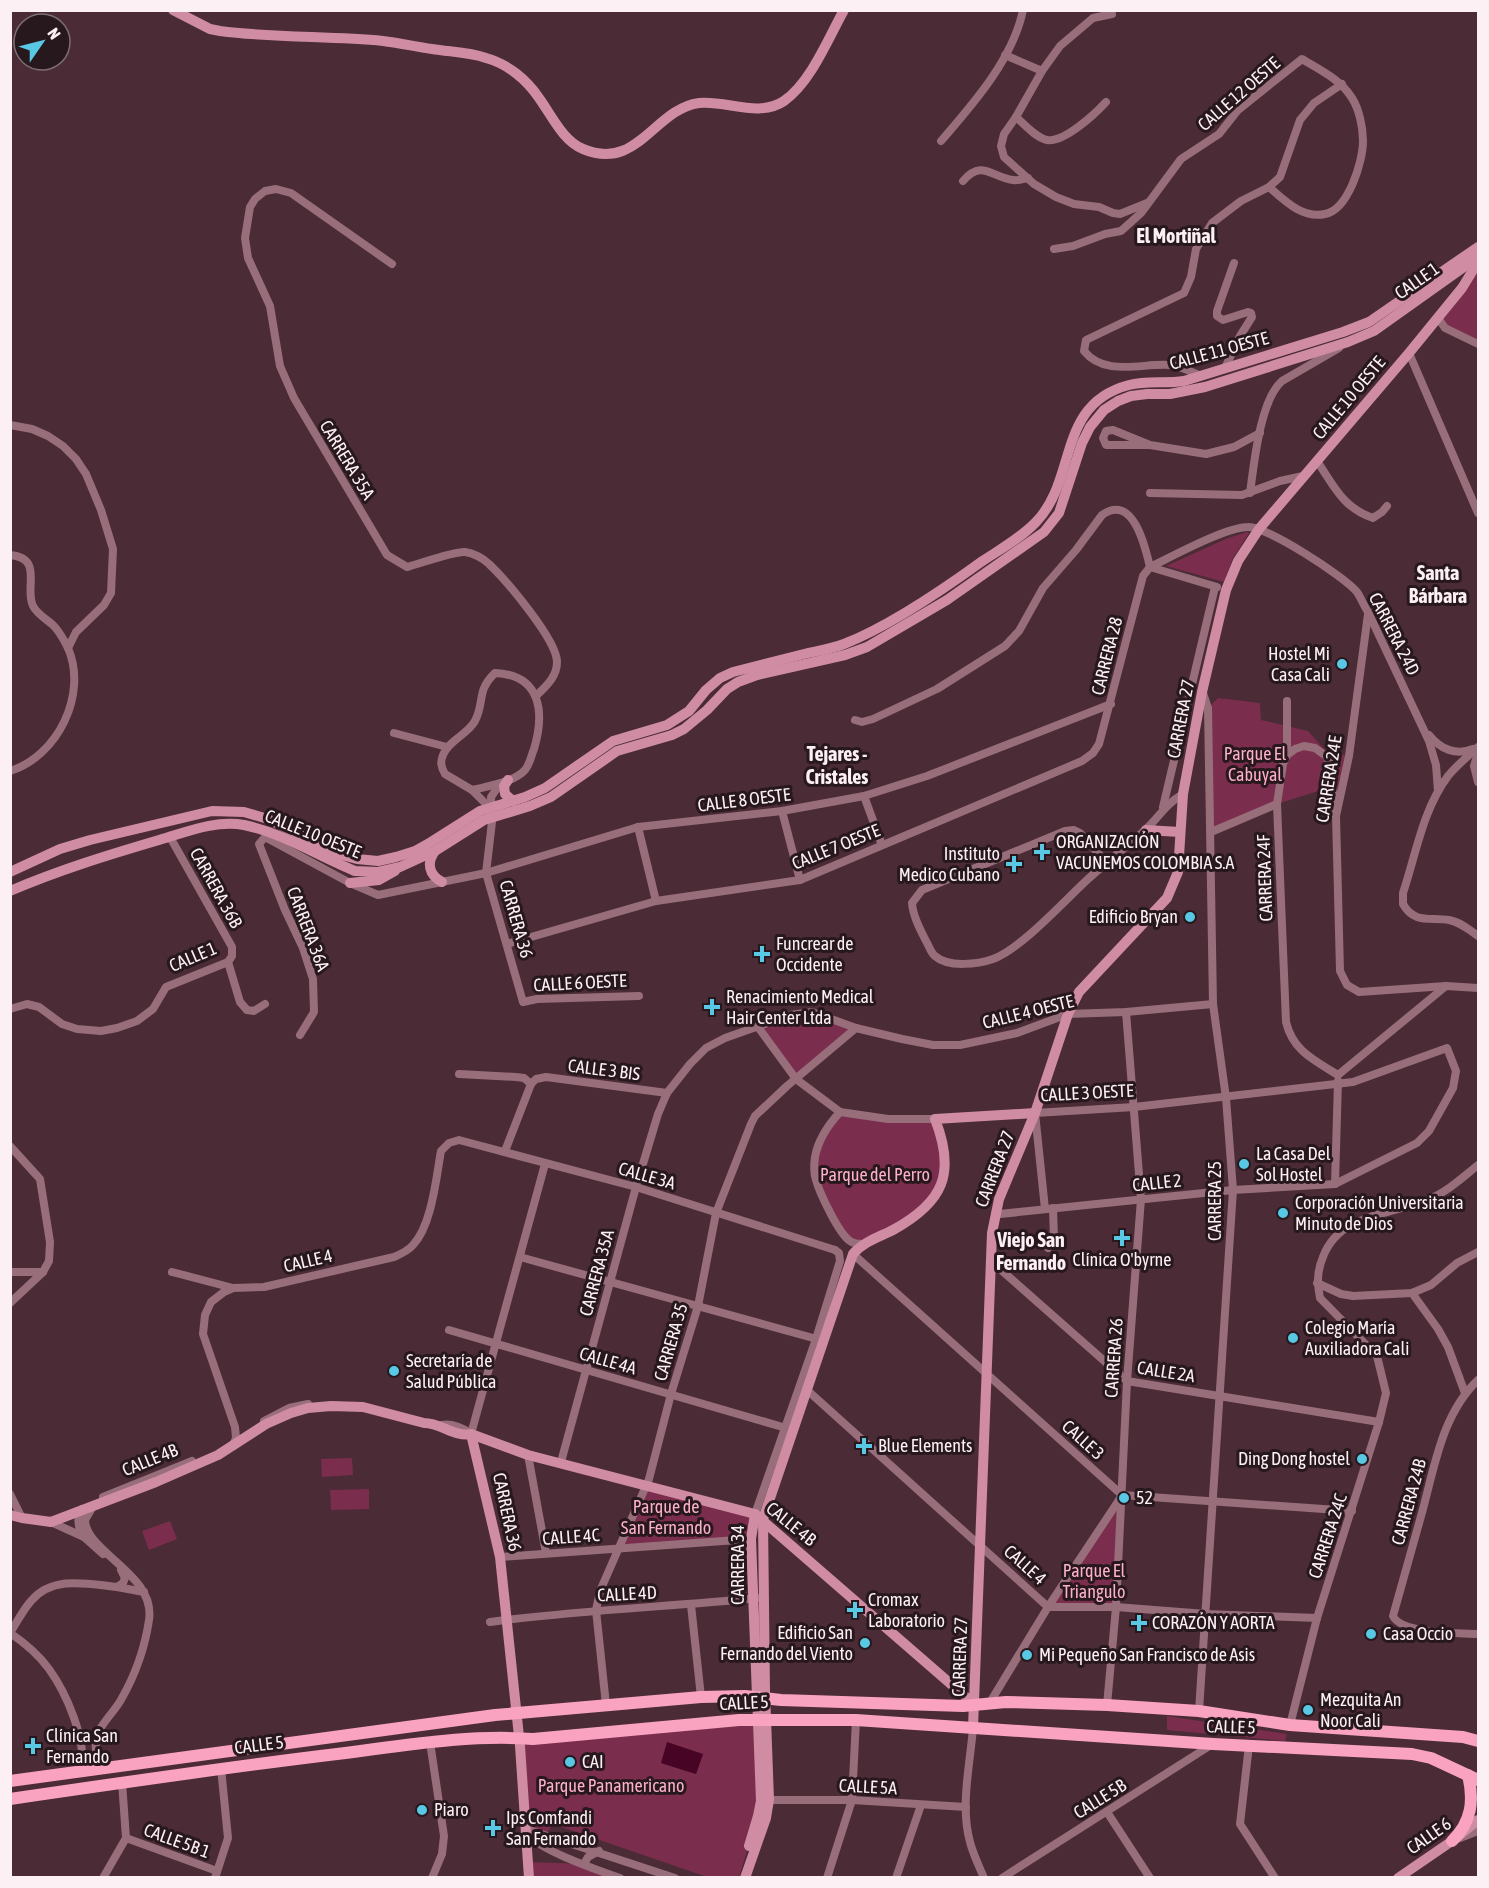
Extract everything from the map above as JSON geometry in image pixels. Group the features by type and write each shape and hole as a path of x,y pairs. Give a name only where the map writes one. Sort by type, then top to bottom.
{"main road":[{"name":"CALLE 5","path":"10,1781 516,1713 701,1697 975,1705 1006,1702 1107,1705 1199,1711 1290,1725 1479,1739"},
{"name":"CALLE 5","path":"10,1799 220,1768 430,1742 502,1737 533,1739 761,1719 856,1720 1213,1744 1417,1754 1473,1777"},
{"path":"1452,1841 1462,1830 1470,1813 1473,1777"}],"street":[{"path":"173,10 208,28 230,32 394,42 488,58 513,70 538,96 559,128 571,141 581,148 609,154 620,153 636,145 688,105 702,102 764,107 783,101 806,77 844,10"},
{"path":"188,10 208,28"},
{"path":"941,141 978,98 1005,55 1019,30 1023,10"},
{"path":"1112,14 1093,18 1060,46 1004,134 1001,146 1004,156 1028,178 1056,197 1074,204 1099,207 1120,214 1147,202"},
{"path":"1005,55 1042,71"},
{"name":"CALLE 12 OESTE","path":"1054,249 1073,246 1105,234 1121,231 1141,213 1181,159 1219,134 1238,110 1302,59 1342,84"},
{"path":"1201,376 1171,365 1126,368 1095,360 1088,357 1084,351 1084,345 1086,340 1184,293 1191,277 1196,249 1212,224 1241,201 1269,187 1280,177 1300,120 1306,112 1342,84 1356,107 1363,140 1359,167 1340,206 1325,214 1309,213 1292,207 1269,187"},
{"path":"1016,117 1039,136 1047,140 1056,139 1079,127 1106,102"},
{"path":"963,181 970,173 978,170 986,170 1011,180 1028,178"},
{"name":"CARRERA 35A","path":"392,264 291,193 276,189 265,191 255,199 250,207 245,238 248,258 270,306 280,366 302,414 387,555 407,567 462,551 474,555 488,563 539,622 558,660 556,672 536,696"},
{"name":"CALLE 11 OESTE","path":"843,650 941,591 1035,523 1049,507 1055,494 1072,438 1081,421 1098,401 1127,385 1145,382 1168,383 1201,376 1343,332 1369,321 1479,247"},
{"name":"CALLE 10 OESTE","path":"1462,288 1479,252"},
{"name":"CALLE 1","path":"1374,331 1479,257"},
{"name":"CALLE 10 OESTE","path":"1258,529 1438,318 1479,262"},
{"path":"1225,368 1233,349 1252,317 1248,312 1223,320 1217,315 1234,263"},
{"path":"1438,318 1445,328 1479,344"},
{"name":"CALLE 11 OESTE","path":"843,650 867,646 947,600 1044,532 1059,513 1082,443 1090,427 1104,410 1118,401 1131,396 1170,394 1205,387 1348,342 1374,331"},
{"path":"1250,493 1260,433 1274,388 1348,342"},
{"path":"1233,349 1240,359 1252,361"},
{"path":"1409,353 1479,513"},
{"path":"1168,383 1174,375 1171,365"},
{"path":"10,425 32,429 48,436 76,459 86,474 101,510 113,549 111,593 104,605 76,632 68,648"},
{"path":"1150,445 1113,430 1106,431 1103,438 1106,445 1150,445 1206,454 1234,447 1260,433"},
{"path":"1317,461 1340,496 1355,511 1373,518 1387,506"},
{"path":"1150,493 1242,495 1280,481 1303,476"},
{"path":"855,720 862,722 873,719 937,689 1005,646 1019,631 1043,588 1076,550 1102,514 1107,511 1122,512 1134,521 1143,541 1150,567"},
{"path":"1150,567 1227,532 1248,527 1258,529"},
{"name":"CARRERA 27","path":"984,1878 970,1842 966,1807 975,1705 991,1262 995,1214 999,1199 1035,1113 1068,1014 1083,986 1167,898 1178,872 1183,794 1202,692 1226,590 1238,561 1258,529"},
{"name":"CARRERA 24D","path":"1258,529 1312,558 1357,592 1424,730 1436,765 1438,791"},
{"path":"10,555 23,559 29,566 33,575 30,598 34,608 54,626 68,648 74,686 62,726 51,744 32,762 10,771"},
{"path":"1150,567 1226,590"},
{"name":"CARRERA 28","path":"1093,753 1099,744 1111,704 1143,576 1150,567"},
{"path":"1163,808 1215,587"},
{"name":"CARRERA 24E","path":"1368,612 1349,756 1336,816 1340,971 1347,985 1359,992 1446,986"},
{"name":"CALLE 10 OESTE","path":"10,891 95,858 185,831 214,825 244,825 287,840 355,871 378,872 400,867 435,851 513,801 545,788 612,741 667,725 689,711 706,690 720,678 733,672 843,650"},
{"name":"CALLE 10 OESTE","path":"10,872 60,849 127,830 212,811 244,812 268,819 338,854 378,861 415,851 466,818 530,806 551,797 617,751 672,735 684,729 708,710 727,689 738,682 843,650"},
{"path":"495,673 506,674 524,683 536,696 540,728 529,764 524,771 497,786 493,791 490,797 491,813 472,790 445,774 441,759 447,747 470,728 476,719 482,690 495,673"},
{"name":"CARRERA 25","path":"1199,1711 1233,1190 1226,1098 1213,1004 1208,708 1202,692"},
{"name":"CARRERA 24F","path":"1287,701 1287,755 1283,764 1277,804 1286,1022 1289,1035 1299,1049 1338,1079"},
{"name":"CALLE 8 OESTE","path":"265,837 378,896 486,873 638,827 782,811 864,796 927,776 1111,704"},
{"name":"CARRERA 24D","path":"1424,730 1443,748 1457,753 1479,747"},
{"path":"394,733 447,747"},
{"path":"1287,755 1304,746 1315,748 1326,756 1331,765 1336,816"},
{"name":"CARRERA 24D","path":"1479,747 1458,764 1430,806 1402,904 1411,915 1419,918 1450,920 1479,936"},
{"name":"CALLE 7 OESTE","path":"507,944 656,901 800,880 1082,761 1093,753"},
{"path":"1479,753 1474,766 1479,782"},
{"path":"508,780 504,786 505,794 513,801"},
{"path":"472,790 508,780"},
{"path":"1106,862 1080,833 1074,830 1065,831 922,890 912,903 912,911 934,956 941,960 958,963 981,962 994,958 1024,939 1106,862 1146,830 1163,808 1183,794"},
{"path":"864,796 882,845"},
{"path":"1211,832 1277,804"},
{"path":"782,811 800,880"},
{"name":"CARRERA 36","path":"491,813 486,873 523,1002"},
{"path":"638,827 656,901"},
{"path":"95,858 90,858 85,854 86,844 117,836 127,830"},
{"path":"1146,830 1180,832"},
{"name":"CARRERA 36B","path":"170,837 232,947 230,959 240,1002 247,1010 254,1011 265,1004"},
{"name":"CARRERA 36A","path":"265,837 259,844 303,948 313,979 314,1012 300,1035"},
{"path":"29,883 37,876 69,864 71,858 69,851 60,849"},
{"path":"435,851 431,856 430,868 436,879 442,882"},
{"path":"350,883 379,880 400,867"},
{"name":"CALLE 1","path":"10,1009 27,1004 39,1007 62,1024 77,1029 101,1031 117,1028 137,1021 153,1009 166,987 230,959"},
{"path":"1335,1184 1338,1079 1446,986 1479,988"},
{"name":"CALLE 6 OESTE","path":"523,1002 537,999 639,996"},
{"name":"CALLE 4 OESTE","path":"667,1093 706,1048 724,1038 790,1015 812,1012 856,1028 933,1045 960,1045 1017,1033 1068,1014 1126,1012 1213,1004"},
{"name":"CARRERA 26","path":"1107,1705 1116,1607 1127,1381 1141,1199 1126,1012"},
{"name":"CALLE 3 OESTE","path":"758,1027 796,1078 840,1112 888,1119 935,1119 1134,1107 1226,1098 1338,1079 1353,1082 1447,1048"},
{"name":"CARRERA 35","path":"606,1705 596,1610 600,1591 648,1484 671,1394 698,1306 716,1213 755,1116 856,1028"},
{"name":"CALLE 2","path":"995,1214 1233,1190 1335,1184 1389,1159 1417,1143 1429,1131 1453,1088 1456,1071 1447,1048"},
{"name":"CALLE 3 BIS","path":"459,1074 516,1077 533,1082 546,1077 667,1093"},
{"path":"505,1150 533,1082"},
{"name":"CARRERA 35A","path":"561,1462 636,1187 658,1113 667,1093"},
{"path":"840,1112 829,1125 821,1140 815,1156 815,1177 822,1197 844,1235 854,1244 865,1244"},
{"path":"1035,1113 1054,1239 1048,1248"},
{"path":"853,1254 865,1244 912,1220 936,1196 943,1180 946,1159 943,1139 935,1119"},
{"name":"CALLE 3A","path":"406,1251 415,1244 425,1227 441,1151 450,1143 459,1140 505,1150 545,1164 636,1187 835,1250"},
{"path":"10,1146 40,1179 50,1242 50,1261 43,1272 10,1303"},
{"name":"CARRERA 36","path":"529,1878 519,1738 500,1557 471,1434 545,1164"},
{"path":"1479,1165 1431,1199 1377,1214 1349,1226 1335,1237 1326,1249 1320,1264 1317,1282 1341,1294 1353,1296 1412,1293 1431,1285 1457,1263 1479,1252"},
{"path":"835,1250 840,1250 844,1246 844,1235"},
{"name":"CARRERA 34","path":"790,1429 807,1390 841,1257 835,1250"},
{"name":"CALLE 4","path":"235,1426 203,1334 205,1315 217,1297 233,1288 264,1287 394,1257 406,1251"},
{"name":"CARRERA 34","path":"760,1598 751,1539 820,1340 853,1254"},
{"name":"CALLE 3","path":"853,1254 1122,1495"},
{"path":"520,1257 820,1340"},
{"name":"CALLE 2A","path":"991,1262 1127,1381 1379,1422"},
{"path":"10,1272 43,1272"},
{"path":"172,1272 233,1288"},
{"name":"CARRERA 24C","path":"1290,1725 1317,1618 1352,1511 1386,1392 1377,1356 1320,1298 1317,1282"},
{"path":"1412,1293 1448,1347 1465,1393"},
{"name":"CALLE 4A","path":"449,1330 790,1429"},
{"name":"CARRERA 24B","path":"1479,1380 1465,1393 1442,1438 1393,1616 1395,1622 1401,1625 1451,1633 1479,1634"},
{"name":"CALLE 4","path":"807,1390 1048,1607 1116,1607 1206,1614 1317,1618"},
{"name":"CALLE 4B","path":"51,1522 219,1455 276,1419 291,1413 315,1407 363,1407 424,1423 437,1424 446,1429 465,1435 471,1434 528,1455 648,1484 759,1517 975,1705"},
{"path":"235,1426 247,1436"},
{"path":"234,1444 235,1426"},
{"name":"CALLE 4B","path":"81,1510 98,1499 234,1444"},
{"path":"528,1455 546,1553"},
{"path":"10,1494 22,1518"},
{"path":"989,1704 1048,1607 1122,1495 1352,1511"},
{"path":"86,1536 87,1514 99,1504"},
{"path":"81,1510 78,1523 80,1531 124,1568 144,1592 149,1611 142,1647 122,1699 96,1738 96,1752 101,1760 110,1767"},
{"path":"10,1515 51,1522 86,1536 122,1571 125,1578 123,1583 117,1587"},
{"name":"CARRERA 34","path":"739,1878 759,1816 761,1801 759,1517"},
{"name":"CALLE 4C","path":"500,1557 751,1539"},
{"path":"82,1770 83,1759 78,1731 62,1691 50,1670 35,1652 10,1633 32,1600 48,1587 68,1582 144,1592"},
{"name":"CALLE 4D","path":"490,1622 596,1610 691,1605 760,1598"},
{"path":"691,1605 701,1697"},
{"name":"CARRERA 34","path":"745,1878 766,1818 769,1800 761,1719"},
{"path":"827,1878 852,1800 856,1720"},
{"path":"78,1731 89,1735 100,1730"},
{"path":"430,1742 444,1836 442,1854 432,1878"},
{"name":"CALLE 5B","path":"1002,1878 1213,1744"},
{"path":"1249,1745 1240,1824 1275,1878"},
{"path":"216,1874 228,1838 220,1768"},
{"path":"103,1878 126,1838 122,1782"},
{"name":"CALLE 5A","path":"769,1800 852,1800 966,1807"},
{"path":"896,1878 921,1805"},
{"path":"1107,1812 1149,1878"},
{"name":"CALLE 6","path":"1398,1878 1414,1871 1479,1820"},
{"path":"526,1831 598,1851 675,1878"},
{"path":"526,1831 537,1843 620,1878"},
{"path":"1452,1841 1479,1831"},
{"name":"CALLE 5B 1","path":"126,1838 216,1874"},
{"path":"584,1864 588,1857 598,1851"}],"green space":[{"path":"1478,263 1478,344 1452,332 1438,318"},
{"path":"1249,533 1233,558 1224,582 1166,566 1228,538"},
{"name":"Parque El Cabuyal","path":"1218,698 1260,703 1261,720 1308,731 1326,751 1349,756 1336,816 1331,787 1277,804 1211,832 1208,708"},
{"path":"812,1012 856,1028 796,1079 758,1027"},
{"name":"Parque del Perro","path":"840,1112 935,1119 943,1180 912,1219 854,1244 822,1197 815,1156"},
{"path":"352,1458 353,1475 322,1477 321,1459"},
{"path":"369,1489 369,1509 331,1510 330,1490"},
{"name":"Parque de San Fernando","path":"646,1489 755,1514 751,1539 620,1549"},
{"name":"Parque El Triangulo","path":"1122,1495 1116,1607 1048,1607"},
{"path":"170,1521 177,1539 149,1550 142,1531"},
{"path":"1167,1716 1287,1734 1285,1741 1167,1730"},
{"name":"Parque Panamericano","path":"757,1719 758,1816 739,1877 707,1877 553,1824 546,1835 526,1829 519,1738","holes":["703,1754 696,1774 661,1763"]},
{"path":"528,1862 584,1864 620,1877 529,1877"}],"shaded area":[{"path":"667,1742 703,1754 696,1774 661,1763"}],"place":[{"name":"Hostel Mi Casa Cali","path":"1342,664"},
{"name":"ORGANIZACIÓN VACUNEMOS COLOMBIA S.A","path":"1042,852"},
{"name":"Instituto Medico Cubano","path":"1014,864"},
{"name":"Edificio Bryan","path":"1190,917"},
{"name":"Funcrear de Occidente","path":"762,954"},
{"name":"Renacimiento Medical Hair Center Ltda","path":"712,1007"},
{"name":"La Casa Del Sol Hostel","path":"1244,1164"},
{"name":"Corporación Universitaria Minuto de Dios","path":"1283,1213"},
{"name":"Clínica O'byrne","path":"1122,1238"},
{"name":"Colegio María Auxiliadora Cali","path":"1293,1338"},
{"name":"Secretaría de Salud Pública","path":"394,1371"},
{"name":"Blue Elements","path":"864,1446"},
{"name":"Ding Dong hostel","path":"1362,1459"},
{"name":"52","path":"1124,1498"},
{"name":"Cromax Laboratorio","path":"855,1610"},
{"name":"CORAZÓN Y AORTA","path":"1139,1623"},
{"name":"Casa Occio","path":"1371,1634"},
{"name":"Edificio San Fernando del Viento","path":"865,1643"},
{"name":"Mi Pequeño San Francisco de Asis","path":"1027,1655"},
{"name":"Mezquita An Noor Cali","path":"1308,1710"},
{"name":"Clínica San Fernando","path":"33,1746"},
{"name":"CAI","path":"570,1762"},
{"name":"Piaro","path":"422,1810"},
{"name":"Ips Comfandi San Fernando","path":"493,1828"}],"district":[{"name":"El Mortiñal","path":"1176,236"},
{"name":"Santa Bárbara","path":"1438,584"},
{"name":"Tejares - Cristales","path":"837,766"},
{"name":"Viejo San Fernando","path":"1031,1252"}]}
